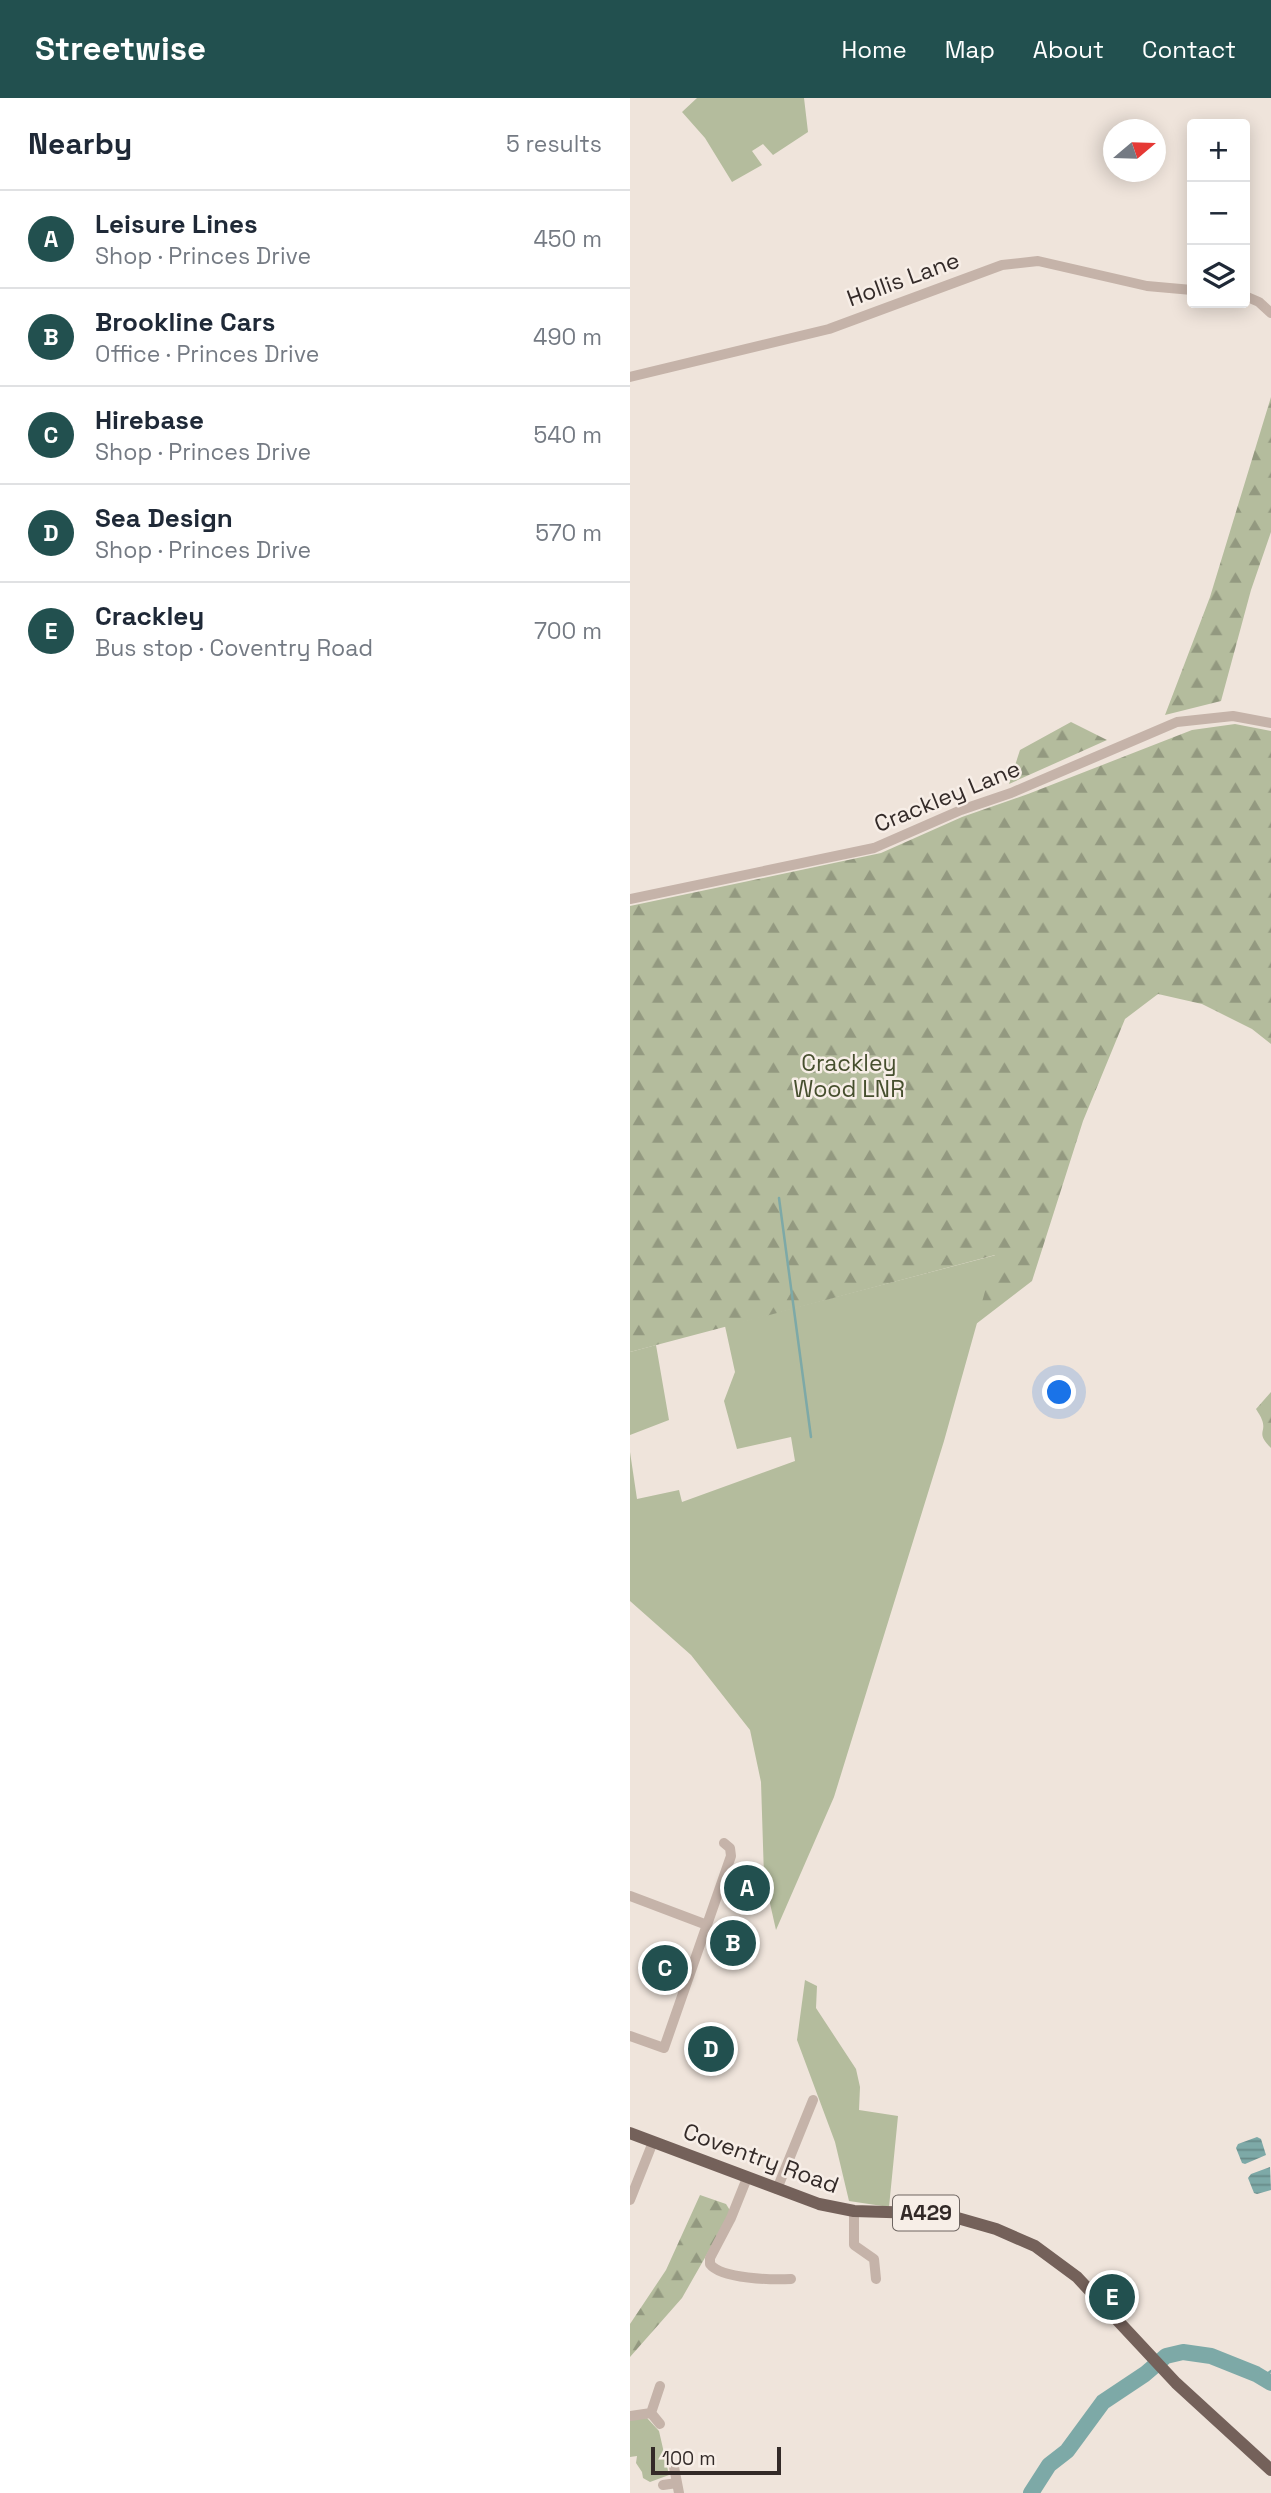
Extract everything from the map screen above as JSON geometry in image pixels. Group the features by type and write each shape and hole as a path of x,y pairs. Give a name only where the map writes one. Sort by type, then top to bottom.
{"main road":[{"name":"Coventry Road","path":"630,2133 819,2204 854,2211 954,2217 989,2226 1028,2242 1077,2277 1191,2397 1271,2470"}],"street":[{"name":"Hollis Lane","path":"630,377 830,329 1002,265 1038,261 1147,286 1187,290"},
{"path":"1250,298 1271,313"},
{"name":"Crackley Lane","path":"630,899 874,848 1177,722 1233,716 1271,723"},
{"path":"630,2036 664,2048 731,1856 730,1848 724,1843"},
{"path":"630,1896 707,1925"},
{"path":"777,2189 813,2100"},
{"path":"630,2200 653,2142"},
{"path":"747,2178 731,2218 710,2258 710,2264 718,2271 742,2276 766,2280 790,2279"},
{"path":"854,2211 853,2241 856,2247 874,2259 876,2279"},
{"path":"651,2413 660,2386"},
{"path":"630,2416 651,2413"},
{"path":"651,2413 660,2424"},
{"path":"663,2485 678,2488 674,2467"}],"green space":[{"path":"697,98 804,98 808,132 773,155 763,144 752,151 762,165 732,182 705,138 682,112"},
{"path":"1271,397 1271,532 1251,590 1221,701 1165,715 1210,597"},
{"path":"1071,722 1107,740 1009,784 1020,750"},
{"name":"Crackley Wood LNR","path":"1235,724 1271,731 1271,1044 1252,1029 1202,1004 1158,994 1125,1019 1083,1121 1032,1281 976,1324 995,1255 630,1352 630,906 881,853 962,817 1192,730"},
{"path":"996,1255 944,1441 834,1797 776,1930 764,1877 761,1782 750,1730 691,1655 630,1601 630,1452 637,1499 679,1490 682,1502 795,1461 791,1437 737,1449 724,1401 735,1372 725,1326"},
{"path":"656,1345 669,1420 630,1435 630,1352"},
{"path":"1271,1392 1271,1448 1262,1436 1263,1424 1256,1409"},
{"path":"805,1980 817,1986 816,2008 856,2069 860,2087 859,2110 898,2116 889,2207 849,2201 835,2142 797,2040"},
{"path":"700,2195 726,2204 731,2212 682,2298 630,2357 630,2324 666,2270"},
{"path":"647,2418 659,2431 669,2475 650,2482 643,2478 636,2463 637,2456 630,2457 630,2420"}],"water":[{"path":"1257,2137 1261,2139 1266,2155 1242,2163 1236,2148 1238,2144"},
{"path":"1270,2167 1271,2190 1254,2193 1248,2178 1251,2174"}],"waterway":[{"path":"779,1198 811,1437"},
{"path":"1031,2493 1049,2465 1067,2451 1103,2402 1145,2374 1166,2356 1183,2352 1211,2356 1271,2383"},
{"path":"1262,2378 1271,2371"}],"place":[{"name":"Leisure Lines","path":"747,1888"},
{"name":"Brookline Cars","path":"733,1943"},
{"name":"Hirebase","path":"665,1968"},
{"name":"Sea Design","path":"711,2049"},
{"name":"Crackley","path":"1112,2297"}]}
